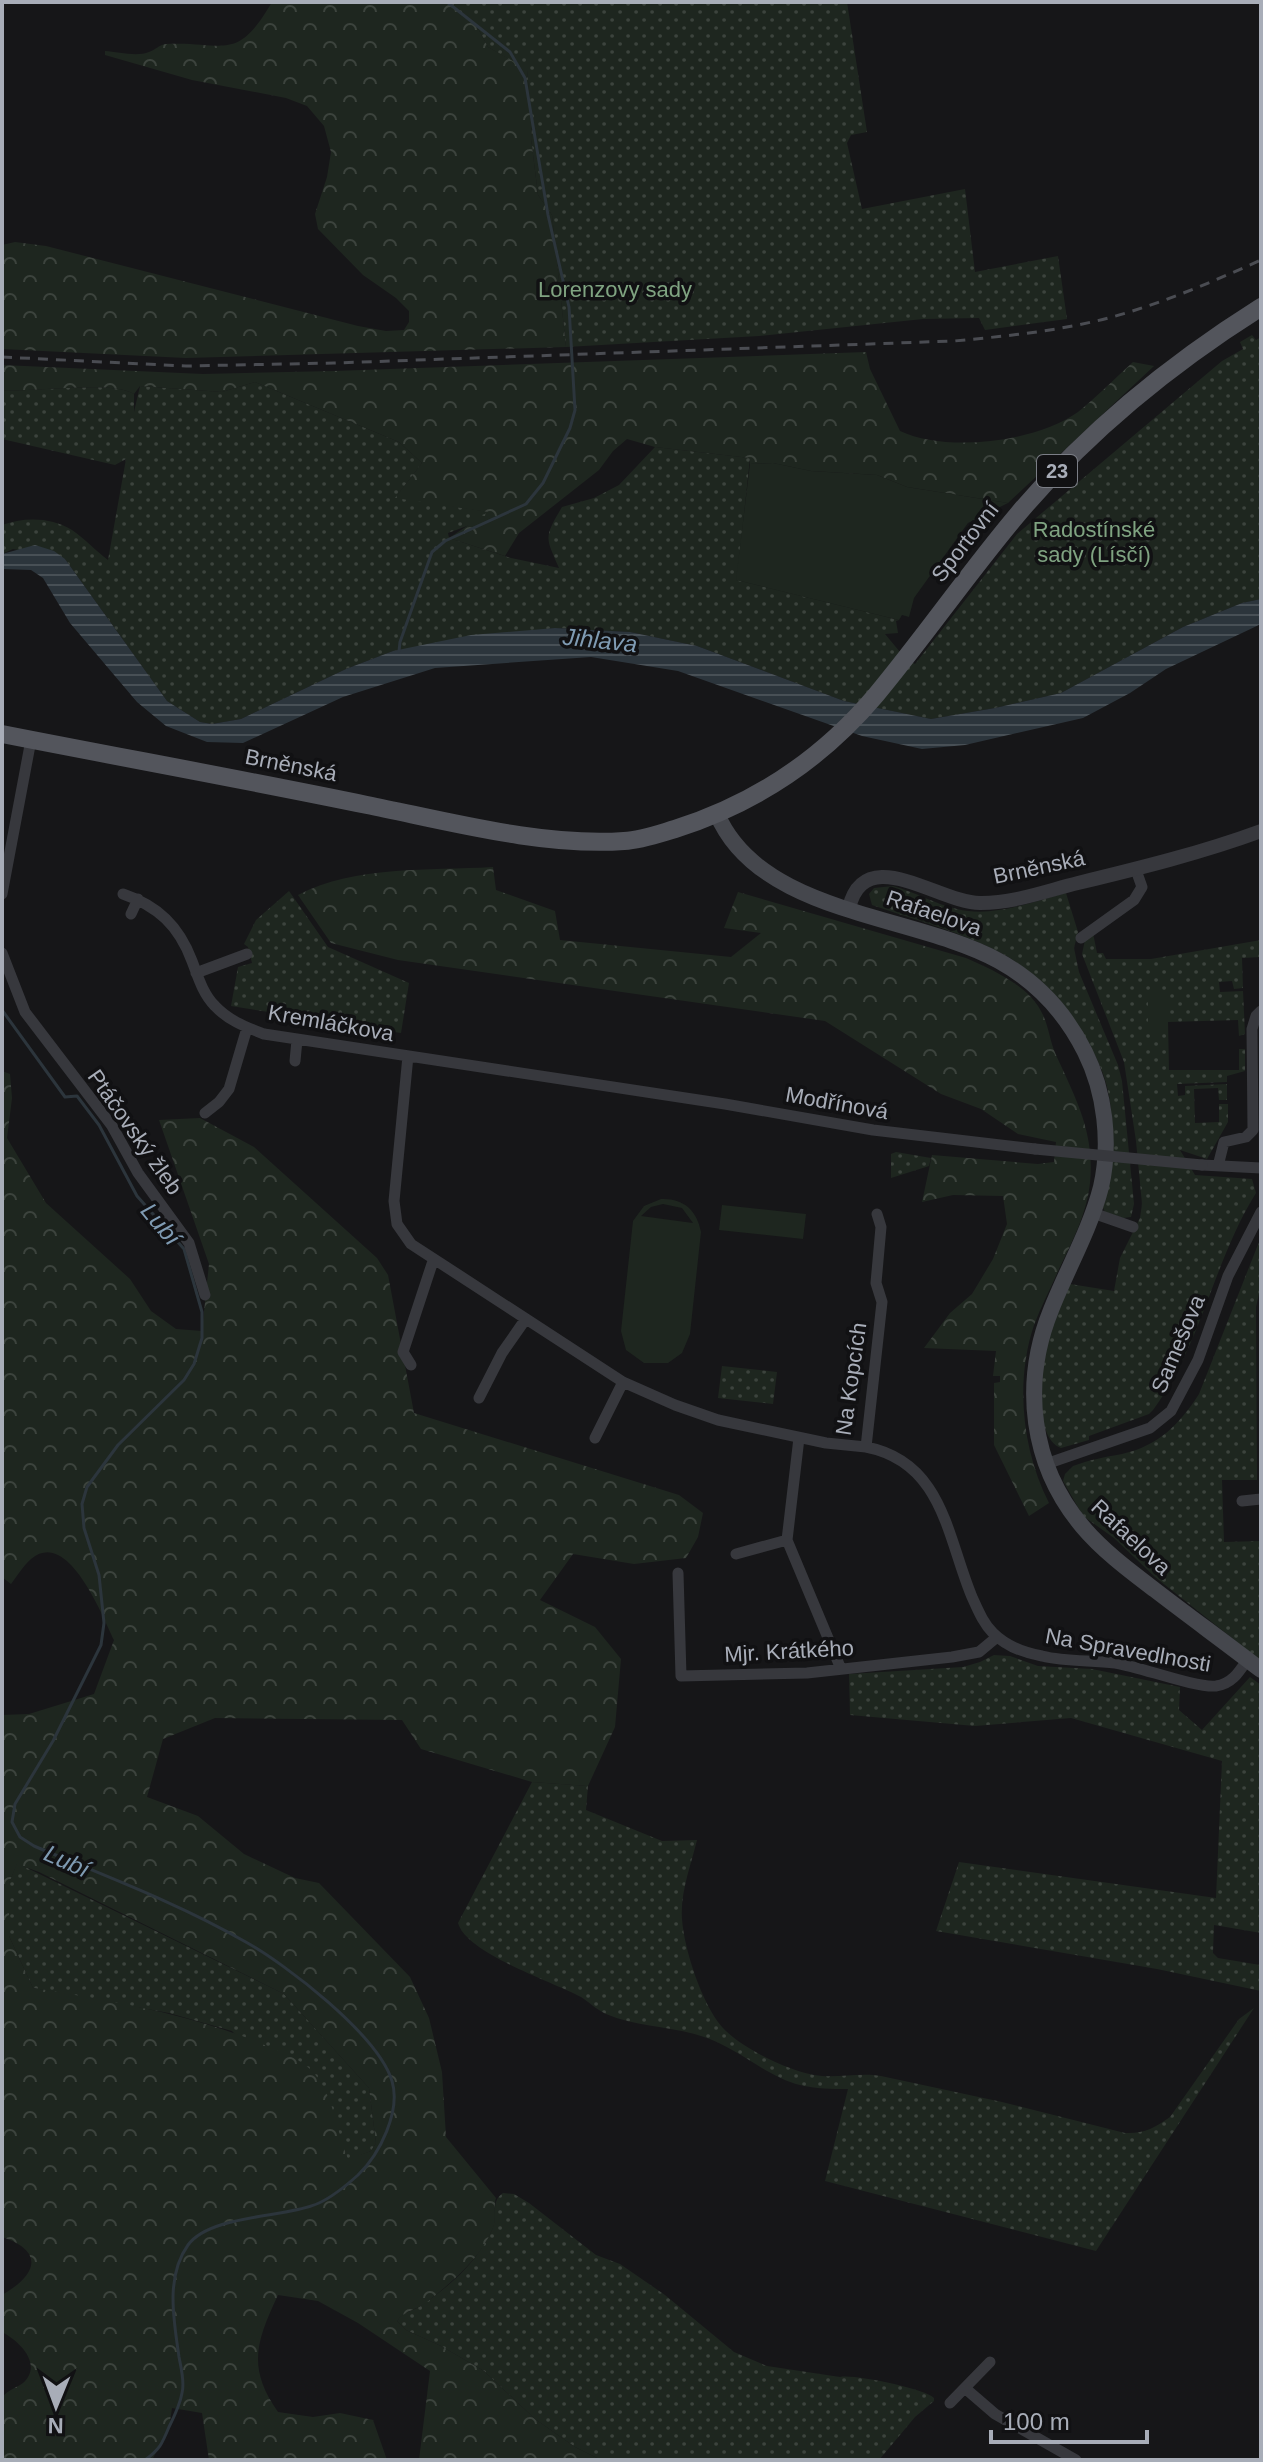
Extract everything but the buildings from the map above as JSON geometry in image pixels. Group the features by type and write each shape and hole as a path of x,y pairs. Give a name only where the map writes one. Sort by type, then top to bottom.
{"main road":[{"name":"Sportovní","path":"721,822 820,751 864,708 1019,513 1058,470 1159,379 1261,307"},
{"name":"Brněnská","path":"2,734 511,834 624,841 721,822"},
{"path":"721,822 747,857 778,880 849,908"},
{"name":"Rafaelova","path":"849,908 990,956 1025,978 1061,1013 1087,1056 1098,1085 1103,1112 1105,1162 1093,1213 1051,1310 1037,1357 1034,1405 1037,1435 1046,1464 1065,1503 1084,1528 1106,1551 1261,1670"}],"street":[{"path":"2,894 31,740"},
{"name":"Brněnská","path":"849,908 856,889 876,877 895,878 948,898 979,904 1016,899 1136,870 1261,831"},
{"path":"1081,938 1134,900 1142,887 1136,870"},
{"name":"Kremláčkova","path":"123,894 138,899 167,918 181,935 202,988 215,1006 233,1021 264,1034 408,1056"},
{"path":"131,914 138,899"},
{"name":"Ptáčovský žleb","path":"2,953 25,1012 112,1126 138,1173 189,1243 205,1295"},
{"path":"196,973 247,954"},
{"path":"1218,1166 1224,1142 1246,1137 1253,1130 1252,1029 1258,1014"},
{"name":"Kremláčkova","path":"205,1113 229,1089 247,1028"},
{"path":"295,1061 297,1040"},
{"name":"Modřínová","path":"408,1056 725,1104 873,1130 1035,1149 1261,1168"},
{"name":"Na Kopcích","path":"408,1056 394,1214 403,1235 433,1261 623,1382 718,1420 799,1438 866,1447 882,1302 876,1283 881,1227 877,1214"},
{"name":"Samešova","path":"1046,1464 1150,1428 1171,1411 1198,1360 1228,1276 1261,1212"},
{"path":"1093,1213 1133,1227"},
{"path":"411,1365 403,1352 433,1261"},
{"path":"479,1398 502,1353 525,1320"},
{"path":"595,1438 623,1382"},
{"path":"799,1438 787,1540 841,1669"},
{"path":"866,1447 892,1456 918,1474 930,1489 944,1514 980,1615 997,1637"},
{"path":"1242,1501 1261,1499"},
{"path":"736,1554 787,1540"},
{"name":"Mjr. Krátkého","path":"678,1573 681,1676 795,1673 967,1655 979,1652 997,1637"},
{"name":"Na Spravedlnosti","path":"997,1637 1042,1656 1115,1663 1211,1686 1229,1682 1247,1660"},
{"path":"950,2403 990,2362"},
{"path":"966,2389 995,2414 1076,2460"}],"green space":[{"path":"272,2 447,2 475,23 488,47 527,69 538,195 552,215 566,347 186,358 2,349 2,245 15,242 46,246 358,326 386,331 404,330 409,322 409,311 363,275 318,229 315,214 331,152 324,126 307,106 286,98 192,80 105,55 105,51 144,53 166,44 216,46 238,42 249,34"},
{"name":"Lorenzovy sady","path":"447,2 847,2 867,132 851,135 847,143 862,209 965,189 975,272 1058,256 1067,319 985,330 979,318 923,319 759,336 566,347 552,215 538,195 527,70 488,47 475,23"},
{"name":"Radostínské sady (Lísčí)","path":"1252,335 1256,340 1261,337 1261,599 1242,603 1183,627 1061,693 995,708 931,719 844,701 697,646 630,632 555,628 393,651 346,669 241,719 212,724 200,722 167,701 65,559 13,549 2,554 2,525 37,520 72,530 108,560 126,459 115,465 2,439 2,390 91,387 123,390 134,394 134,412 140,386 222,392 255,382 399,442 422,463 396,497 489,512 475,523 448,533 449,538 511,558 559,568 548,538 562,507 594,498 619,485 655,447 750,458 737,580 899,620 896,621 898,633 885,634 905,658 915,664 1017,534 1222,361 1243,349 1240,342"},
{"path":"866,352 870,369 900,431 942,442 991,441 1039,431 1078,412 1133,362 1154,366 1008,503 907,487 877,475 811,471 773,463 750,464 750,458 655,447 627,439 599,470 519,533 505,556 449,538 488,512 395,498 422,463 399,442 255,382 222,392 140,386 134,394 91,387 2,390 2,365 203,374"},
{"path":"773,463 811,471 877,475 907,487 1008,503 968,523 914,598 909,617 902,615 899,620 736,580 750,464"},
{"path":"493,867 496,890 555,911 560,940 731,957 761,933 724,928 738,892 966,958 1010,980 1037,1005 1082,1117 1091,1165 1082,1216 1034,1325 1025,1369 1023,1392 1027,1438 1049,1503 1029,1516 994,1445 994,1383 1000,1382 1000,1376 993,1376 996,1351 924,1348 950,1313 972,1294 993,1259 1007,1224 1003,1196 953,1195 922,1202 932,1155 1038,1164 1054,1162 1056,1142 1018,1134 981,1109 941,1094 825,1021 398,960 331,943 298,895 320,885 368,874"},
{"path":"893,886 949,907 984,912 1012,908 1066,893 1078,932 1074,948 1079,972 1122,1081 1134,1204 1131,1217 1123,1218 1105,1212 1103,1208 1111,1110 1104,1076 1081,1033 1039,983 1010,958 955,933 872,905 869,894 874,888"},
{"path":"289,891 328,947 409,983 401,1033 231,1006 238,967 252,963 248,947 244,944 256,920"},
{"path":"1093,933 1097,953 1103,953 1106,959 1151,959 1261,940 1261,957 1242,958 1243,988 1234,989 1232,981 1219,982 1220,992 1243,991 1245,1034 1239,1036 1238,1020 1168,1022 1169,1070 1239,1070 1239,1049 1245,1049 1245,1071 1227,1076 1227,1082 1177,1084 1178,1096 1185,1095 1185,1086 1227,1084 1227,1100 1219,1100 1218,1088 1194,1089 1195,1123 1219,1122 1219,1104 1228,1104 1228,1122 1207,1159 1180,1150 1195,1175 1252,1179 1256,1193 1241,1219 1184,1358 1153,1410 1089,1436 1089,1440 1061,1448 1051,1441 1042,1413 1042,1376 1053,1325 1070,1284 1114,1291 1120,1258 1140,1218 1142,1204 1124,1062 1082,954 1085,940"},
{"path":"1148,993 1168,993 1168,1032 1148,1032"},
{"path":"2,1071 10,1074 12,1098 7,1138 46,1203 130,1279 151,1311 176,1329 202,1331 209,1264 159,1120 200,1118 254,1147 377,1258 388,1275 414,1413 679,1495 703,1513 698,1537 686,1558 634,1564 573,1554 540,1600 595,1627 621,1659 615,1727 588,1786 532,1782 421,1749 402,1720 215,1718 163,1739 147,1797 198,1816 244,1854 295,1878 319,1883 410,1977 429,2018 442,2072 446,2137 496,2198 493,2228 473,2260 427,2302 397,2321 406,2330 484,2371 535,2419 575,2447 601,2460 419,2460 430,2371 358,2323 318,2301 278,2295 264,2327 258,2355 262,2382 278,2412 313,2417 340,2413 373,2420 387,2460 209,2460 202,2413 172,2408 169,2428 152,2460 2,2460 2,2398 23,2383 31,2368 26,2353 2,2332 2,2295 22,2280 31,2264 26,2250 2,2237 2,1715 29,1714 94,1694 114,1640 82,1579 58,1555 45,1552 31,1559 11,1584 2,1577","holes":["17,1864 39,1872 284,1994 369,2088 376,2143 371,2151 348,2159 321,2083 310,2069 286,2054 181,2017 33,1988 9,1936 9,1883"]},
{"path":"896,1152 931,1158 929,1166 891,1178 891,1154"},
{"path":"661,1199 682,1203 696,1217 701,1232 690,1334 682,1353 668,1363 644,1363 626,1350 621,1331 633,1221 644,1206","holes":["663,1204 682,1208 693,1223 641,1216 651,1207"]},
{"path":"722,1205 806,1214 803,1239 719,1230"},
{"path":"1261,1237 1261,1285 1256,1307 1257,1480 1222,1480 1224,1542 1261,1541 1261,1661 1155,1577 1114,1538 1083,1516 1063,1481 1073,1466 1135,1450 1157,1440 1184,1415 1199,1394"},
{"path":"722,1366 777,1372 773,1404 718,1398"},
{"path":"994,1655 1010,1656 1038,1666 1092,1669 1180,1687 1179,1710 1202,1730 1250,1677 1261,1685 1261,1933 1214,1925 1213,1953 1218,1958 1260,1965 1261,1991 1157,1969 936,1931 959,1862 1216,1898 1222,1761 1071,1718 975,1726 850,1715 849,1674 963,1667"},
{"path":"532,1782 588,1786 586,1810 662,1841 697,1840 684,1889 682,1919 690,1960 701,1991 715,2017 730,2035 765,2057 803,2072 822,2076 881,2076 1125,2133 1138,2132 1170,2117 1239,2019 1254,2008 1096,2251 825,2181 848,2089 818,2088 787,2081 714,2041 606,2014 581,1997 493,1956 465,1934 458,1923"},
{"path":"17,1863 284,1994 369,2088 376,2143 371,2151 348,2160 345,2152 232,2031 169,2013 33,1988 9,1936 9,1883"},
{"path":"503,2193 514,2194 529,2203 596,2255 620,2264 665,2295 734,2352 767,2366 904,2387 928,2394 934,2401 915,2417 879,2460 601,2460 575,2447 535,2419 484,2371 406,2330 397,2321 439,2293 469,2265 491,2232 495,2204"}],"water":[{"name":"Jihlava","path":"35,545 54,551 65,559 167,701 200,722 212,724 241,719 346,669 393,651 471,635 555,628 630,632 697,646 844,701 931,719 1061,693 1183,627 1242,603 1261,599 1261,624 1166,669 1083,718 965,745 922,749 862,736 678,671 591,657 435,668 343,697 243,743 207,742 166,726 137,702 70,623 43,578 31,570 2,569 2,554"}],"waterway":[{"path":"399,651 432,552 445,541 526,504 543,483 570,428 575,410 569,307 548,215 525,78 510,52 447,2"},
{"name":"Lubí","path":"2,1010 65,1097 77,1096 99,1125 137,1196 184,1249 202,1312 202,1338 194,1364 184,1380 118,1445 87,1487 82,1504 84,1528 99,1575 104,1623 101,1645 53,1741 15,1804 12,1822 20,1837 34,1846 193,1914 283,1966 328,2002 369,2043 383,2063 394,2093 391,2118 381,2144 358,2175 340,2190 305,2208 214,2227 188,2245 176,2271 173,2300 182,2393 162,2442 145,2460"}],"railway":[{"path":"2,357 186,366 954,341 1014,335 1112,317 1187,292 1261,260"}]}
